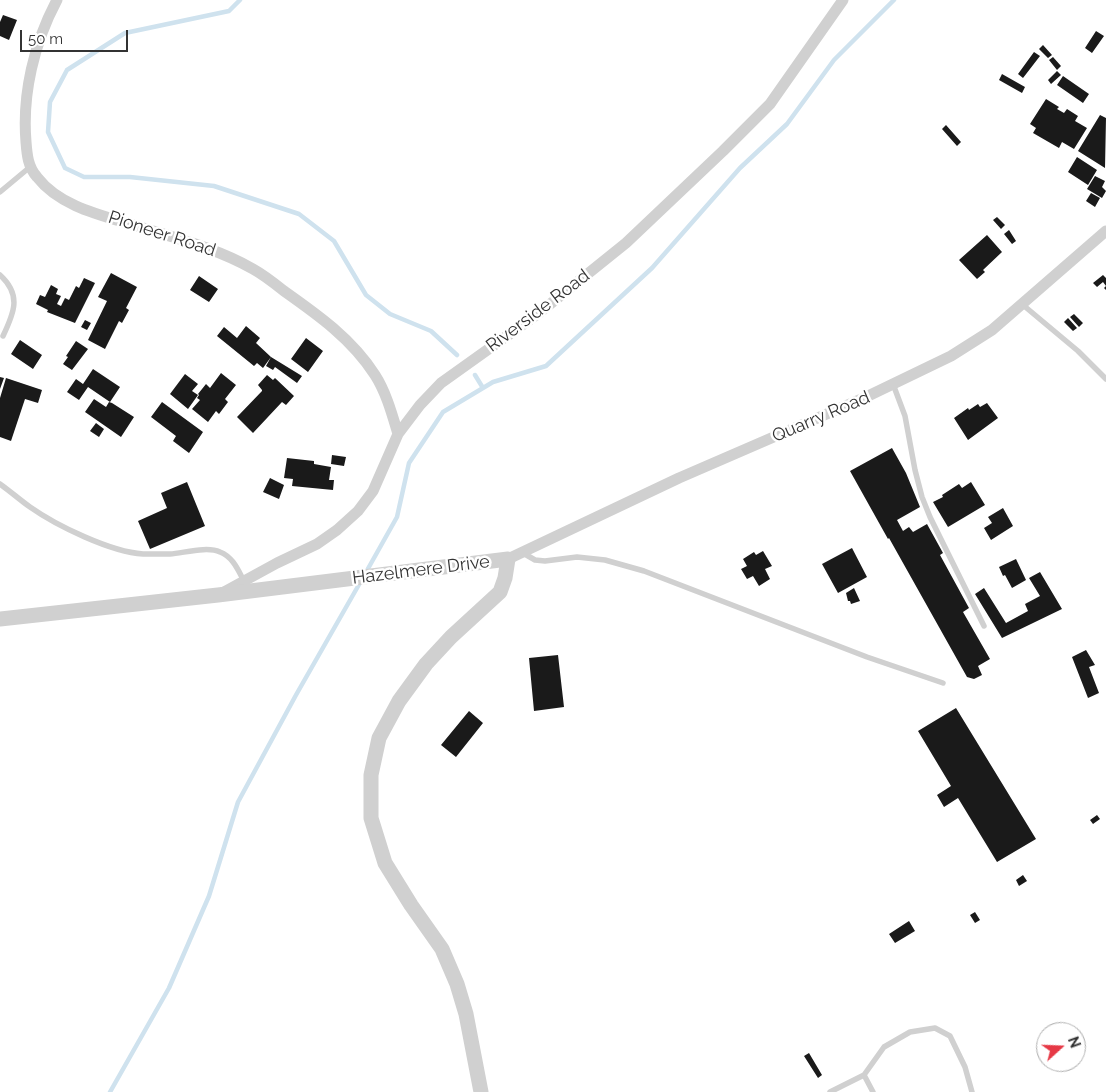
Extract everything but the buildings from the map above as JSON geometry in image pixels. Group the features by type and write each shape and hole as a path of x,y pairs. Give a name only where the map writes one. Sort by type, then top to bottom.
{"street":[{"name":"Pioneer Road","path":"57,0 49,14 38,43 28,86 24,122 27,155 30,167 37,178 55,195 78,207 207,248 254,269 301,302 338,331 363,357 376,377 389,406 398,434"},
{"name":"Riverside Road","path":"218,595 317,544 337,530 358,511 372,491 398,434 420,405 441,383 539,313 626,243 723,151 770,104 844,0"},
{"name":"Quarry Road","path":"508,559 679,478 866,397 951,356 992,330 1023,305 1106,231"},
{"name":"Hazelmere Drive","path":"0,619 218,595 508,559 505,578 500,592 451,637 426,664 399,701 379,738 371,775 371,818 385,863 411,905 442,949 457,984 466,1014 481,1092"}],"lane":[{"path":"0,192 30,167"},
{"path":"0,275 12,290 15,304 14,314 3,336"},
{"path":"1023,305 1078,351 1106,379"},
{"path":"893,384 905,416 922,497 984,626"},
{"path":"0,484 38,512 88,538 121,550 142,554 171,554 199,550 219,551 232,560 244,581"},
{"path":"523,552 535,560 586,558 605,560 644,571 868,657 943,683"},
{"path":"830,1092 864,1074 884,1047 910,1032 935,1028 950,1036 965,1067 972,1092"},
{"path":"864,1074 873,1092"}],"waterway":[{"path":"240,0 229,11 125,33 67,70 50,102 48,132 65,168 84,177 130,177 214,186 299,214 334,241 366,295 390,314 431,331 457,355"},
{"path":"365,574 397,517 409,463 443,412 493,382 546,366 652,268 740,168 787,124 834,60 894,0"},
{"path":"475,375 483,388"},
{"path":"110,1092 169,988 209,896 238,802 361,581"}]}
